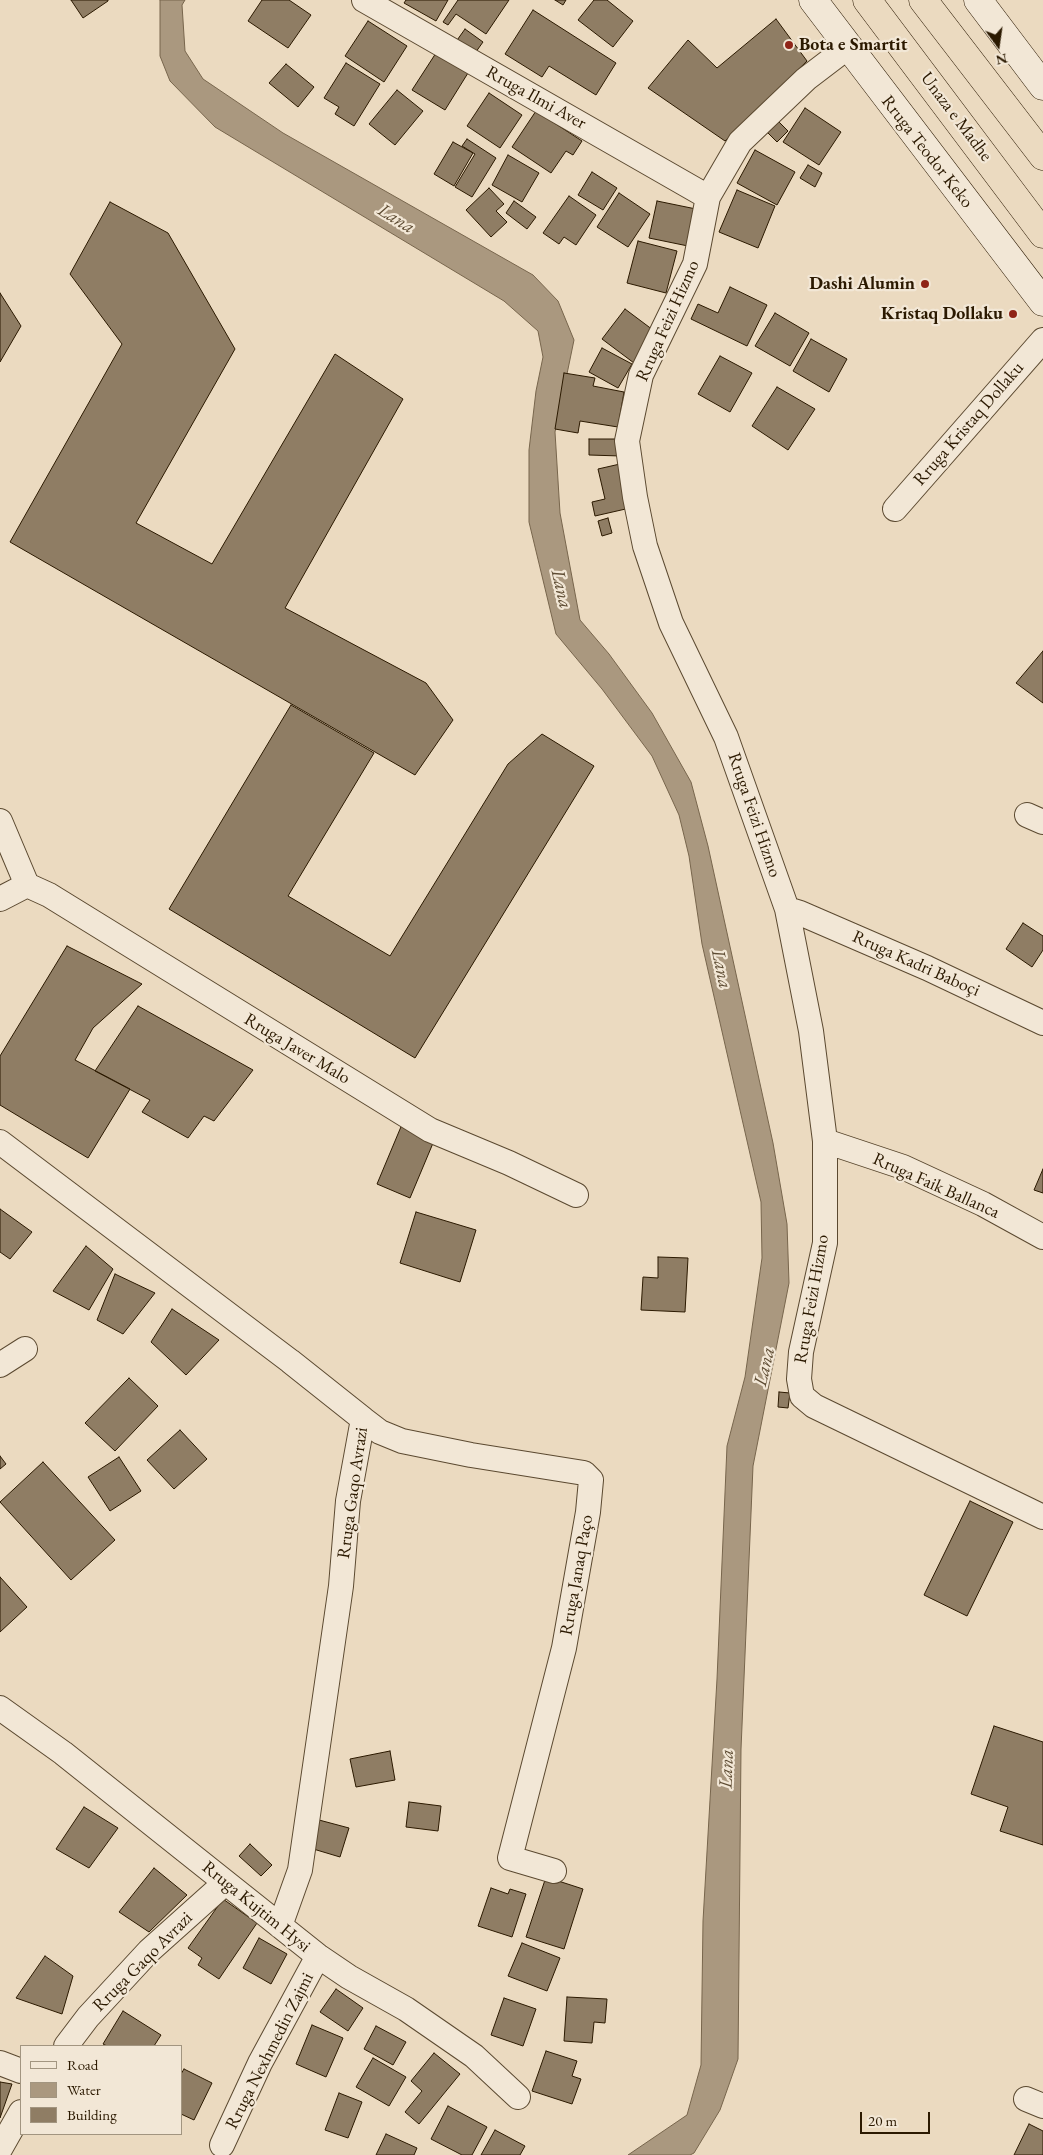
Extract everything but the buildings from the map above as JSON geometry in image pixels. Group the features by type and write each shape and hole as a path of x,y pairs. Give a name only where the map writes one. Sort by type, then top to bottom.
{"highway":[{"name":"Unaza e Madhe","path":"867,0 1043,234"},
{"path":"923,0 1043,156"}],"main road":[{"name":"Rruga Teodor Keko","path":"814,0 848,48 1043,302"},
{"path":"978,0 1043,86"}],"street":[{"name":"Rruga Ilmi Aver","path":"364,0 708,197"},
{"name":"Rruga Feizi Hizmo","path":"848,48 806,79 740,142 708,197 695,264 641,375 628,441 635,497 656,582 685,656 726,737 787,909 811,1031 825,1141 825,1242 801,1352 799,1379 802,1396 814,1406 1043,1518"},
{"name":"Rruga Kristaq Dollaku","path":"895,509 1043,340"},
{"path":"0,820 27,885 0,899"},
{"name":"Rruga Javer Malo","path":"27,885 49,895 430,1130 509,1163 576,1195"},
{"name":"Rruga Kadri Baboçi","path":"787,909 918,964 1043,1023"},
{"name":"Rruga Faik Ballanca","path":"825,1141 903,1167 983,1204 1043,1237"},
{"name":"Rruga Gaqo Avrazi","path":"0,1142 290,1361 363,1419 348,1501 340,1596 300,1870 280,1926"},
{"path":"0,1365 25,1349"},
{"name":"Rruga Janaq Paço","path":"363,1419 380,1432 402,1441 471,1455 584,1473 591,1480 588,1512 564,1648 510,1858 554,1871"},
{"name":"Rruga Kujtim Hysi","path":"0,1708 63,1753 318,1956 349,1977 406,2009 474,2056 518,2097"},
{"name":"Rruga Gaqo Avrazi","path":"67,2045 88,2017 149,1951 225,1883"},
{"name":"Rruga Nexhmedin Zajmi","path":"222,2145 260,2063 318,1956"},
{"path":"0,2063 20,2071"},
{"path":"0,2149 20,2114"}],"water":[{"name":"Lana","path":"160,0 185,0 182,5 185,51 203,79 283,133 533,275 558,301 574,340 555,432 560,513 580,620 609,654 652,713 691,782 708,846 773,1143 787,1224 789,1283 753,1466 741,1749 738,2059 720,2110 694,2153 690,2155 628,2155 687,2115 701,2065 703,1921 717,1679 727,1446 745,1377 762,1258 761,1202 702,944 689,856 679,815 652,756 602,689 556,634 529,522 529,450 536,391 543,357 538,331 504,301 215,127 170,81 160,56"}],"place":[{"name":"Bota e Smartit","path":"789,45"},
{"name":"Dashi Alumin","path":"925,284"},
{"name":"Kristaq Dollaku","path":"1013,314"}]}
